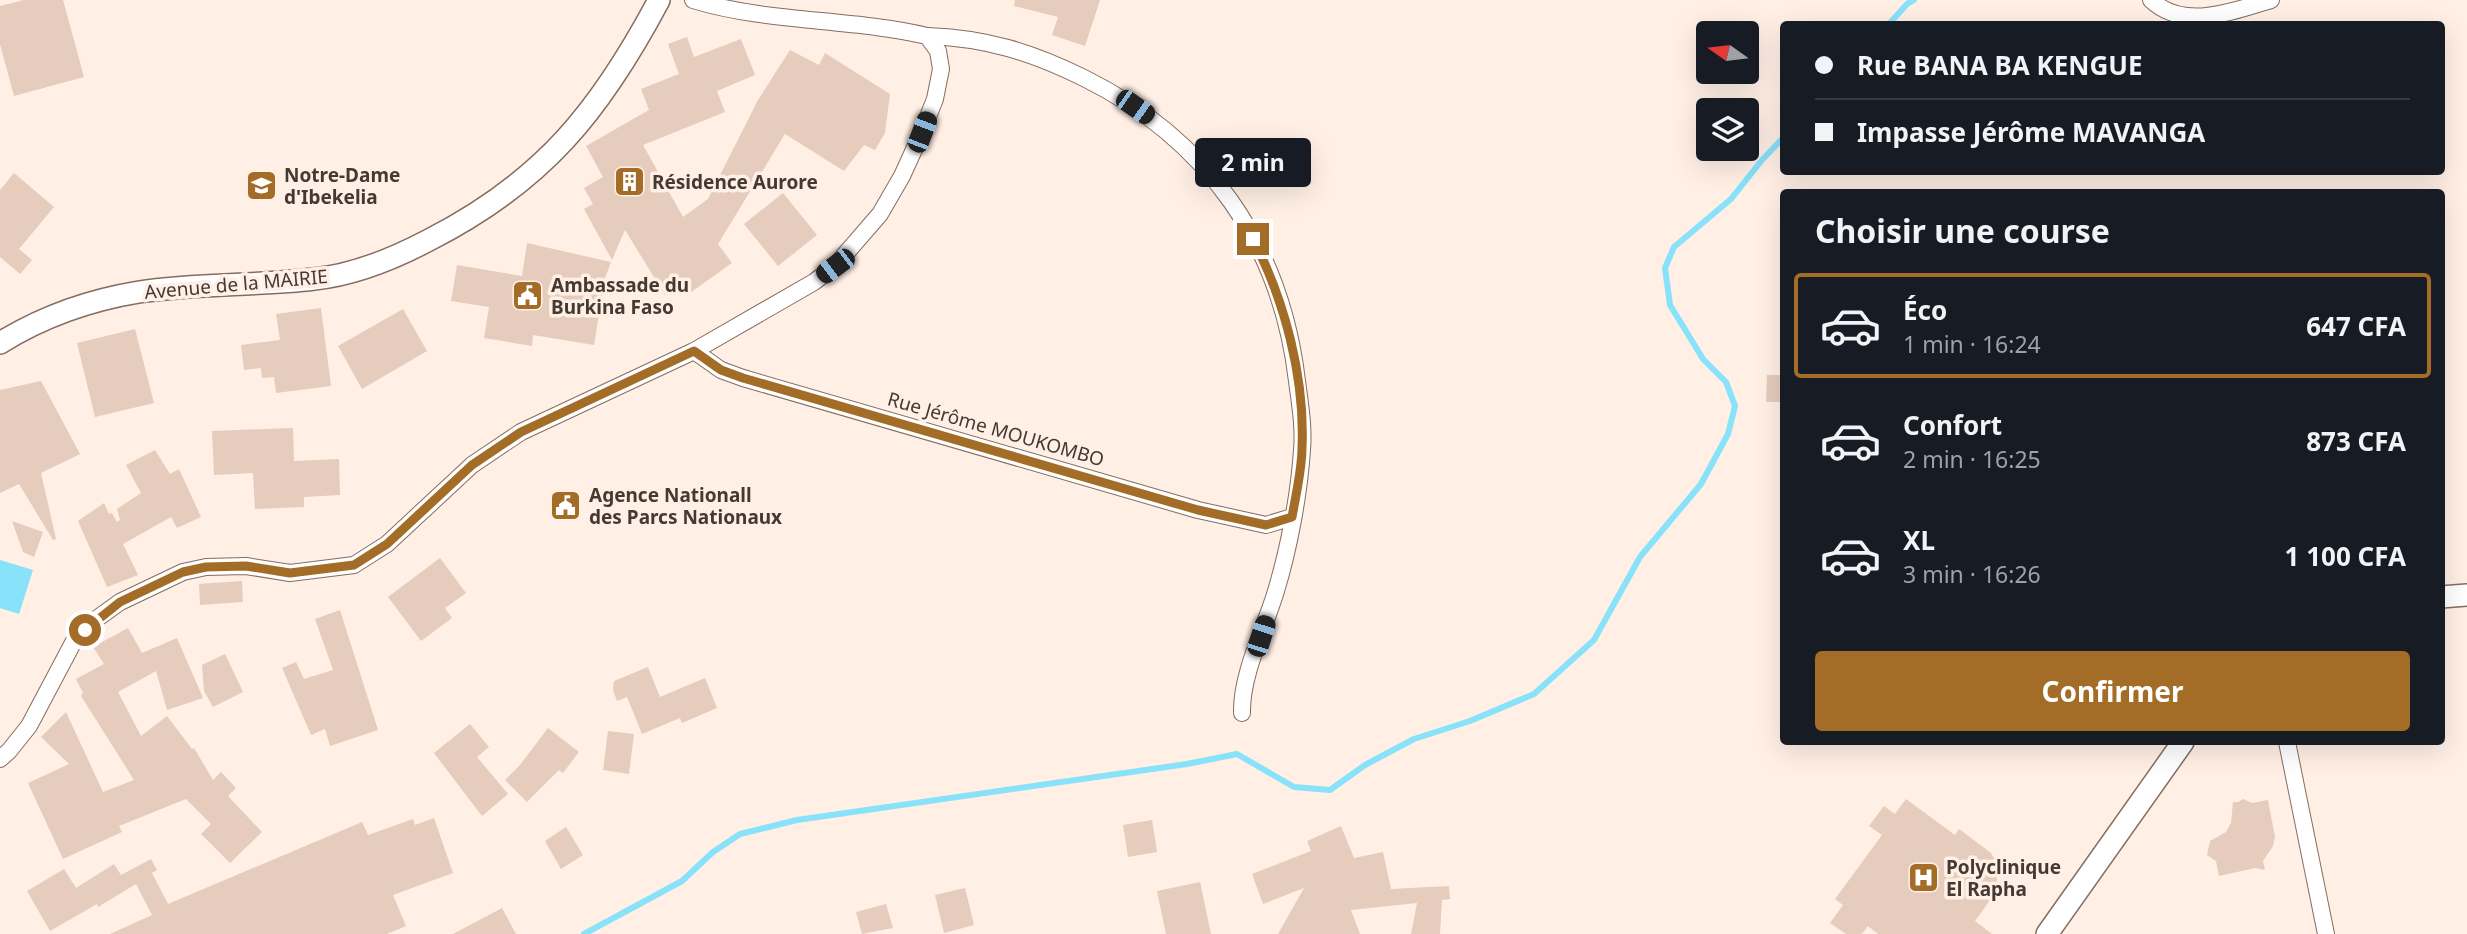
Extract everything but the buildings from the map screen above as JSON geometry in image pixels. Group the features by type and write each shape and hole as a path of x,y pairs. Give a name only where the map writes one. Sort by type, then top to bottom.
{"main road":[{"name":"Avenue de la MAIRIE","path":"0,343 22,329 58,314 138,292 316,279 356,270 390,258 463,223 499,200 557,150 600,98 641,35 659,0"},
{"path":"2445,597 2467,594"},
{"path":"2047,934 2181,745"}],"street":[{"path":"693,0 767,14 926,36 970,39 1020,50 1098,85 1162,126 1223,190 1244,222 1274,284 1295,363 1303,449 1276,590 1244,689 1242,713"},
{"path":"2151,0 2167,12 2182,16 2227,12 2271,0"},
{"path":"0,759 29,726 74,640 120,602 183,572 206,567 246,566 290,573 354,565 387,544 472,465 521,432 694,351 814,282 835,266 880,214 907,165 935,99 941,69 938,51 926,36"},
{"name":"Rue Jérôme MOUKOMBO","path":"694,351 721,370 743,378 1198,510 1266,525 1292,517"},
{"path":"2288,745 2326,934"}],"water":[{"path":"0,560 33,570 19,614 0,608"}],"waterway":[{"path":"1892,21 1914,0"},
{"path":"584,934 682,881 713,852 740,834 797,820 1187,764 1237,754 1294,787 1330,790 1365,765 1414,739 1470,721 1534,694 1594,640 1640,557 1701,484 1728,434 1735,406 1726,382 1703,359 1670,305 1665,268 1674,247 1731,199 1780,141"}],"place":[{"name":"Résidence Aurore","path":"629,182"},
{"name":"Notre-Dame d'Ibekelia","path":"261,186"},
{"name":"Ambassade du Burkina Faso","path":"528,296"},
{"name":"Agence Nationall des Parcs Nationaux","path":"566,506"},
{"name":"Polyclinique El Rapha","path":"1923,878"}],"route":[{"path":"85,630 120,602 183,572 206,567 246,566 290,573 354,565 387,544 472,465 521,432 694,351 721,370 743,378 1198,510 1266,525 1292,517 1303,449 1295,363 1274,284 1253,239"}]}
